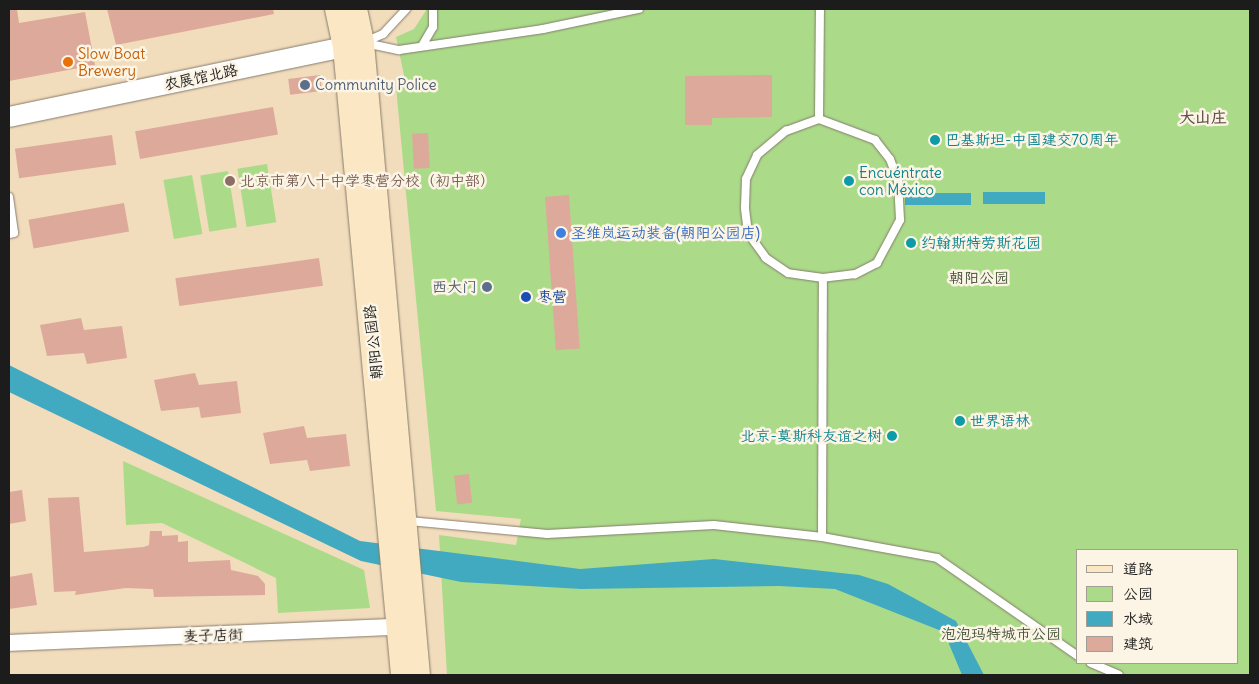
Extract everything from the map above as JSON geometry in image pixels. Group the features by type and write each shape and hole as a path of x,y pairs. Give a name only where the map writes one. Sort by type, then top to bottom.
{"main road":[{"name":"朝阳公园路","path":"336,9 354,45"},
{"name":"朝阳公园路","path":"356,9 354,45 403,524 408,626 419,675"},
{"name":"朝阳公园路","path":"402,675 408,626"}],"street":[{"name":"农展馆北路","path":"9,117 354,45"},
{"name":"麦子店街","path":"9,643 408,626"}],"lane":[{"path":"354,45 383,34 406,9"},
{"path":"422,46 433,27 433,9"},
{"path":"354,45 399,50 543,29 639,9"},
{"path":"819,119 820,9"},
{"path":"819,119 875,140 890,159 898,182 900,220 878,263 855,274 823,278 788,274 766,258 748,233 745,207 746,179 757,155 786,131 819,119"},
{"path":"9,198 14,233 9,234"},
{"path":"822,537 823,278"},
{"path":"403,524 547,534 714,525 822,537 937,558 1076,655"},
{"path":"1094,664 1118,675"}],"green space":[{"name":"朝阳公园","path":"427,9 1250,9 1250,675 447,675 439,535 516,545 521,519 436,511 396,87 406,85 396,37 414,29"},
{"path":"267,164 276,222 247,227 237,169"},
{"path":"228,171 237,227 209,232 200,175"},
{"path":"192,175 202,234 174,239 163,180"},
{"path":"123,461 364,570 370,608 278,613 276,578 162,523 126,525"}],"water":[{"path":"983,192 1045,192 1045,204 983,204"},
{"path":"905,193 971,193 971,205 905,205"},
{"path":"9,365 360,541 580,569 714,559 859,575 888,584 956,621 984,675 962,675 944,632 835,589 779,586 581,589 461,582 361,561 9,392"}],"building":[{"path":"9,9 17,9 19,23 85,12 95,65 9,81"},
{"path":"107,9 273,9 274,14 116,45"},
{"name":"Community Police","path":"320,75 322,91 290,95 288,79"},
{"path":"772,75 772,117 712,118 712,125 685,125 685,76"},
{"path":"273,107 278,135 140,159 135,131"},
{"path":"428,133 430,168 414,169 412,134"},
{"path":"112,135 116,165 19,178 15,149"},
{"path":"569,195 580,349 556,350 545,197"},
{"path":"124,203 129,232 34,248 28,220"},
{"path":"319,258 323,286 179,306 175,278"},
{"path":"81,318 84,330 122,326 127,358 87,364 84,353 47,356 40,325"},
{"path":"195,373 199,385 237,381 241,413 201,418 199,407 161,411 154,380"},
{"path":"304,426 307,438 346,434 350,466 310,471 307,460 270,464 263,433"},
{"path":"469,474 472,503 457,504 454,476"},
{"path":"22,490 26,521 9,524 9,492"},
{"path":"79,497 84,552 144,547 149,545 150,531 162,531 162,536 178,535 178,542 188,541 188,562 230,560 231,570 258,576 265,584 265,595 154,597 153,589 126,588 75,595 76,591 54,592 48,498"},
{"path":"32,573 37,605 9,609 9,577"}],"place":[{"name":"Slow Boat Brewery","path":"68,62"},
{"name":"Community Police","path":"305,85"},
{"name":"巴基斯坦-中国建交70周年","path":"935,140"},
{"name":"北京市第八十中学枣营分校（初中部）","path":"230,181"},
{"name":"Encuéntrate con México","path":"849,181"},
{"name":"圣维岚运动装备(朝阳公园店)","path":"561,233"},
{"name":"约翰斯特劳斯花园","path":"911,243"},
{"name":"西大门","path":"487,287"},
{"name":"枣营","path":"526,297"},
{"name":"世界语林","path":"960,421"},
{"name":"北京-莫斯科友谊之树","path":"892,436"}],"district":[{"name":"大山庄","path":"1203,117"}],"park label":[{"name":"泡泡玛特城市公园","path":"1001,634"}]}
